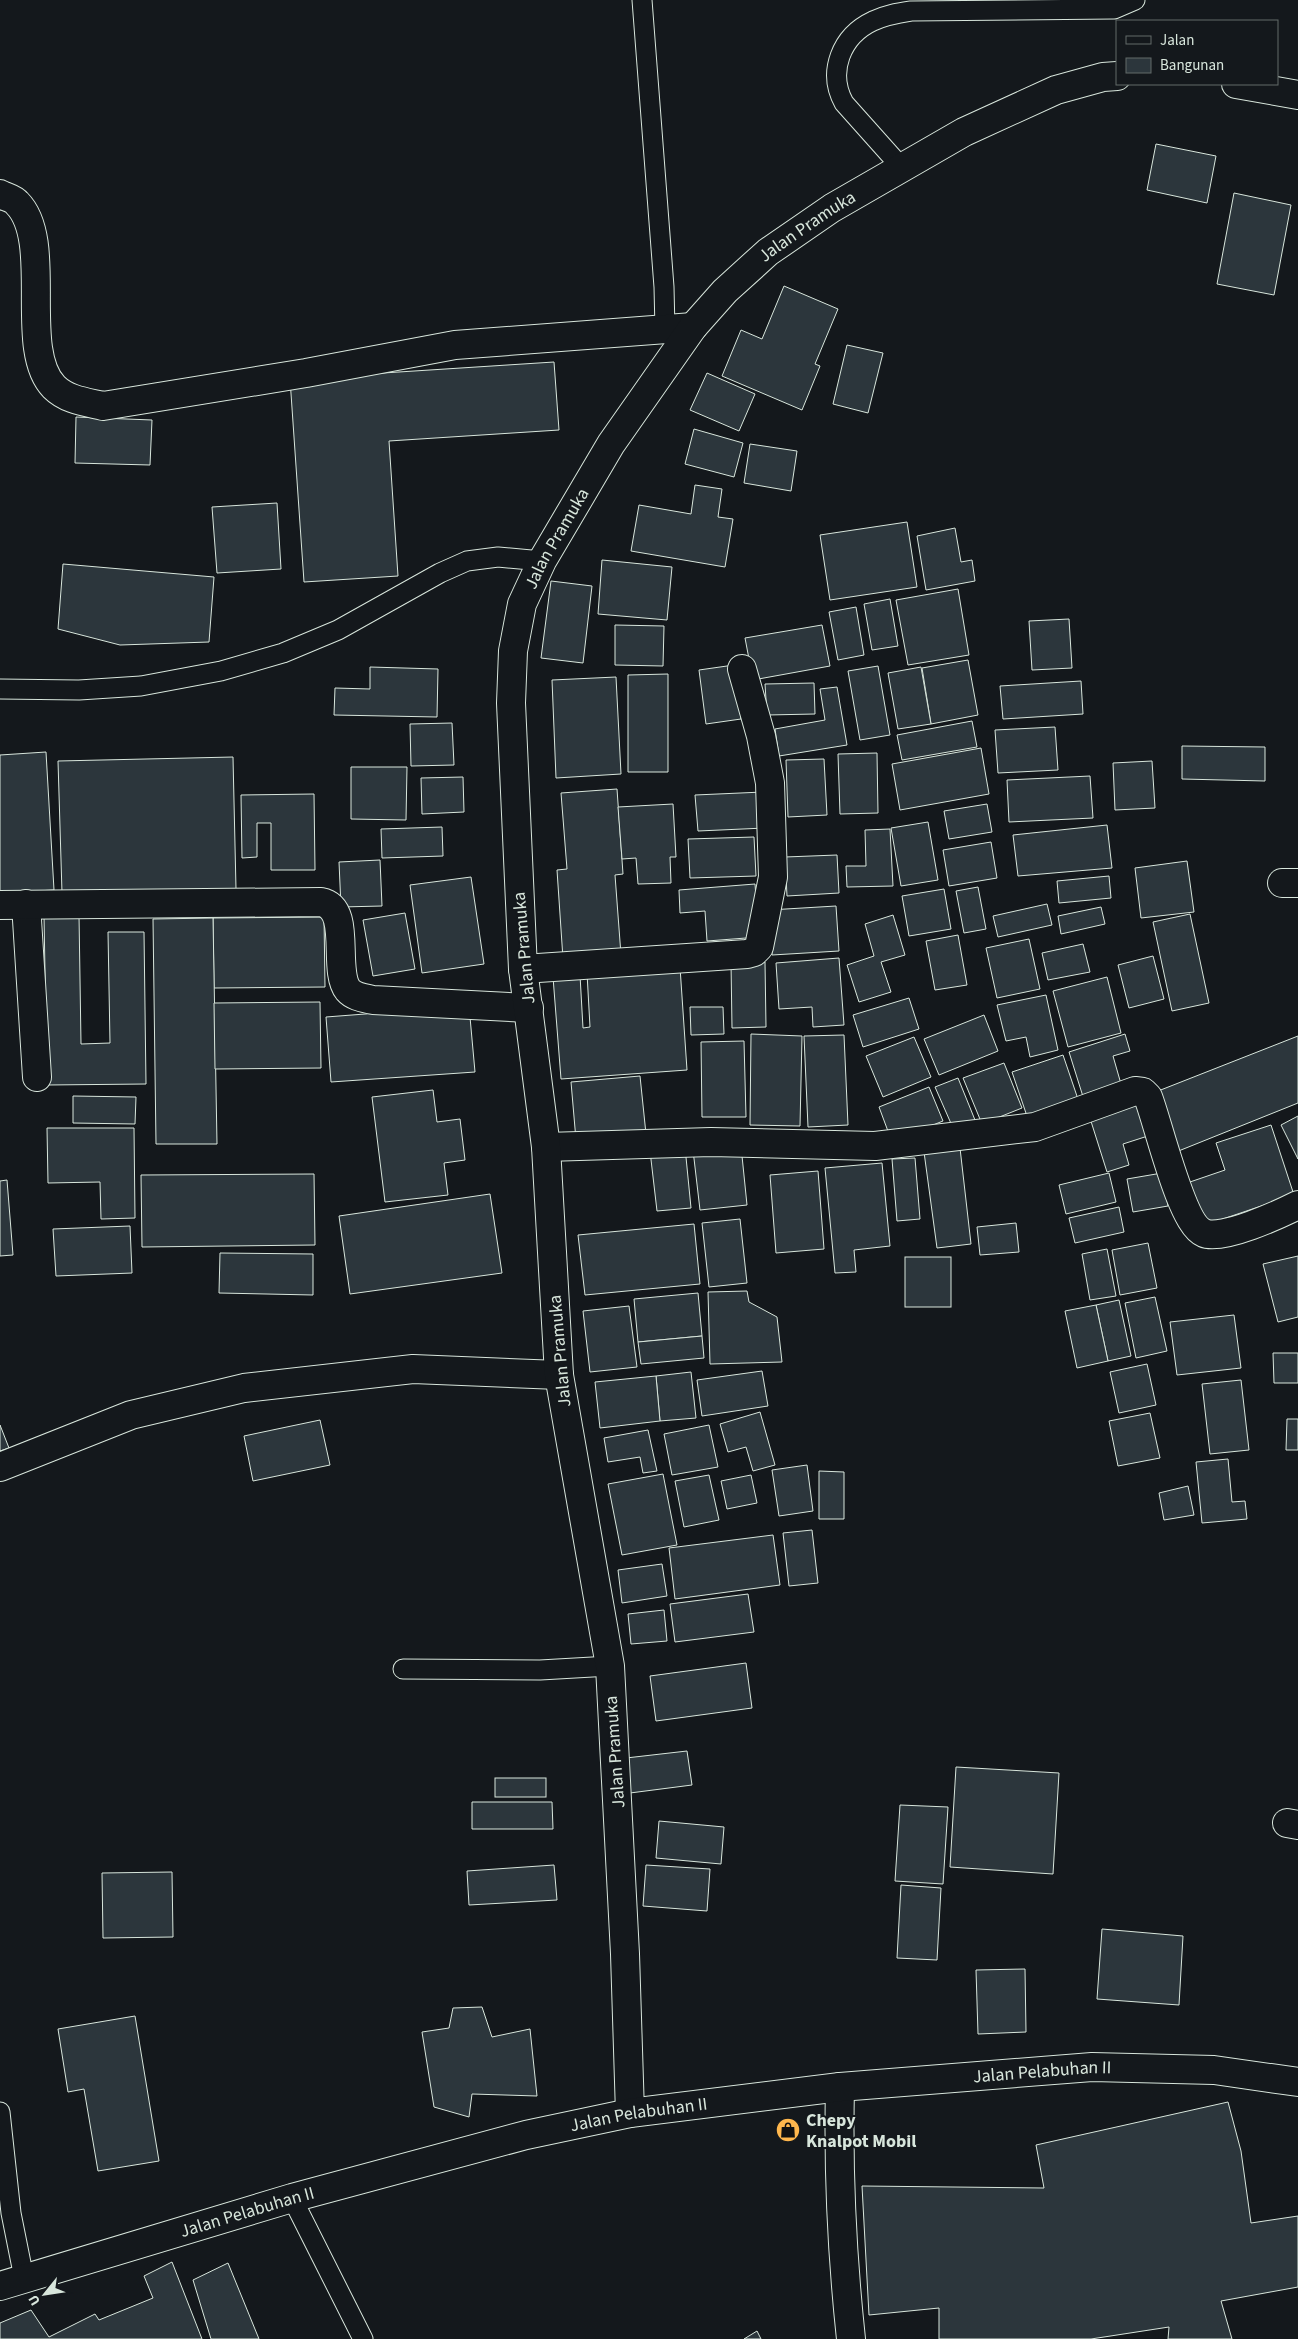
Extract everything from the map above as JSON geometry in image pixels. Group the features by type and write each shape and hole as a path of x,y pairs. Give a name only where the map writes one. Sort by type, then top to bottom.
{"street":[{"name":"Jalan Pramuka","path":"630,2112 625,1954 610,1666 559,1375 546,1147 524,969 512,765 511,703 513,651 522,604 542,561 611,444 693,327 725,291 768,252 832,208 964,132 1047,94 1116,76"},
{"path":"1242,85 1298,95"},
{"path":"0,194 16,201 28,218 33,237 38,344 42,368 54,387 74,400 103,406 306,373 455,345 693,327"},
{"path":"524,969 747,954 754,952 758,947 773,877 770,783 761,736 742,669"},
{"path":"37,1076 13,905 328,903 336,913 345,984 352,994 373,1000 529,1008"},
{"path":"546,1147 711,1142 875,1146 1035,1127 1135,1091 1143,1092 1148,1096 1175,1181 1189,1218 1196,1228 1205,1234 1217,1235 1268,1219 1298,1205"},
{"path":"0,1467 131,1415 244,1388 412,1369 559,1375"},
{"name":"Jalan Pelabuhan II","path":"12,2282 292,2198 526,2134 630,2112 840,2087 1092,2067 1214,2070 1298,2082"},
{"path":"840,2087 839,2138 842,2261 851,2339"}],"lane":[{"path":"642,0 664,287 665,330"},
{"path":"902,168 844,103 837,91 836,70 845,46 856,33 872,21 892,14 911,11 1114,9 1135,0"},
{"path":"0,689 79,690 141,686 221,671 283,653 338,630 440,573 467,561 498,557 542,561"},
{"path":"403,1669 540,1670 610,1666"},
{"path":"0,2112 11,2213 12,2282"},
{"path":"292,2198 363,2339"}],"building":[{"path":"1156,144 1216,156 1207,203 1147,190"},
{"path":"1234,193 1291,205 1274,295 1217,284"},
{"path":"784,286 838,309 815,364 820,366 802,410 722,376 741,330 762,339"},
{"path":"847,345 883,353 868,413 833,404"},
{"path":"554,362 559,430 389,441 398,576 304,582 290,379"},
{"path":"707,373 755,394 739,431 690,410"},
{"path":"76,417 152,420 150,465 75,463"},
{"path":"694,429 743,443 734,477 685,464"},
{"path":"750,444 797,451 791,491 744,483"},
{"path":"695,485 722,489 718,517 733,519 725,567 631,551 639,505 691,514"},
{"path":"277,503 281,569 217,573 212,507"},
{"path":"907,522 917,587 830,600 820,535"},
{"path":"955,528 961,562 972,560 975,581 926,590 917,536"},
{"path":"602,560 672,567 667,620 598,614"},
{"path":"63,564 214,577 209,642 120,645 58,629"},
{"path":"551,581 592,586 583,663 541,658"},
{"path":"958,589 969,655 908,665 896,600"},
{"path":"890,599 898,646 872,650 864,604"},
{"path":"856,607 864,655 838,660 829,612"},
{"path":"1069,619 1072,668 1032,670 1029,621"},
{"path":"615,625 664,626 663,666 615,665"},
{"path":"822,625 830,666 753,680 745,638"},
{"path":"968,660 978,715 931,724 922,668"},
{"path":"734,665 741,719 706,724 699,670"},
{"path":"878,666 890,735 860,740 848,671"},
{"path":"370,667 438,669 437,717 334,715 335,688 370,689"},
{"path":"921,667 931,724 898,729 888,673"},
{"path":"668,674 668,772 628,772 628,675"},
{"path":"616,677 621,774 556,778 552,680"},
{"path":"1081,681 1083,714 1003,719 1000,686"},
{"path":"814,683 815,714 767,715 765,684"},
{"path":"837,687 847,745 779,756 775,729 825,720 820,689"},
{"path":"972,721 977,747 902,760 897,735"},
{"path":"452,723 454,765 411,766 410,724"},
{"path":"1055,727 1058,770 998,773 995,730"},
{"path":"1182,746 1265,747 1265,781 1182,779"},
{"path":"981,748 989,794 900,810 892,764"},
{"path":"46,752 54,890 0,893 0,755"},
{"path":"877,753 878,813 840,814 838,754"},
{"path":"233,757 236,889 62,893 58,761"},
{"path":"824,759 827,815 788,817 786,760"},
{"path":"1152,761 1155,808 1115,810 1113,763"},
{"path":"351,767 407,767 406,820 351,819"},
{"path":"1090,776 1093,818 1009,822 1007,780"},
{"path":"463,777 464,812 422,814 421,778"},
{"path":"617,789 623,874 615,875 621,955 563,959 557,870 567,869 561,793"},
{"path":"763,792 765,828 698,831 695,795"},
{"path":"314,794 315,870 271,870 271,823 257,823 257,857 242,858 241,795"},
{"path":"673,804 676,857 670,857 671,883 638,884 636,858 622,859 618,807"},
{"path":"987,804 992,832 949,839 944,811"},
{"path":"928,822 938,880 901,886 891,828"},
{"path":"1107,825 1112,868 1018,876 1013,835"},
{"path":"442,827 443,856 382,858 381,829"},
{"path":"890,829 893,886 847,887 846,866 866,866 865,830"},
{"path":"754,837 756,876 690,878 688,839"},
{"path":"991,842 997,878 949,886 943,850"},
{"path":"837,855 839,893 787,896 785,857"},
{"path":"380,860 382,906 341,907 339,862"},
{"path":"1187,861 1194,912 1141,918 1135,868"},
{"path":"1109,876 1111,898 1059,903 1057,881"},
{"path":"471,877 484,964 422,973 410,885"},
{"path":"755,884 759,937 707,941 705,911 680,913 679,890"},
{"path":"978,887 986,929 964,933 956,891"},
{"path":"944,889 951,929 909,936 902,896"},
{"path":"1047,904 1052,925 998,937 993,916"},
{"path":"836,906 839,951 772,955 769,910"},
{"path":"1101,907 1105,924 1061,934 1058,916"},
{"path":"405,913 415,969 373,976 363,920"},
{"path":"1190,914 1209,1003 1172,1011 1153,922"},
{"path":"79,915 81,1044 110,1043 108,932 144,932 146,1084 47,1085 44,916"},
{"path":"893,915 905,955 881,962 891,992 859,1002 847,965 874,956 865,924"},
{"path":"324,917 325,987 214,988 213,918"},
{"path":"213,918 217,1144 156,1144 153,919"},
{"path":"958,935 967,985 935,990 926,941"},
{"path":"1029,939 1040,989 997,998 986,948"},
{"path":"1083,944 1090,972 1048,980 1042,953"},
{"path":"1153,956 1164,999 1129,1008 1118,965"},
{"path":"839,958 844,1025 813,1027 812,1007 779,1009 776,963"},
{"path":"765,962 766,1027 732,1028 731,963"},
{"path":"680,967 687,1070 561,1079 553,977 580,975 583,1028 590,1027 587,973"},
{"path":"1107,977 1121,1033 1068,1047 1053,991"},
{"path":"1046,995 1058,1050 1030,1057 1026,1037 1006,1041 997,1005"},
{"path":"909,998 919,1029 863,1047 853,1015"},
{"path":"320,1002 321,1068 215,1069 214,1003"},
{"path":"469,1006 475,1072 331,1082 326,1017"},
{"path":"690,1007 723,1007 724,1034 691,1035"},
{"path":"984,1015 998,1051 939,1075 924,1039"},
{"path":"751,1034 802,1036 800,1126 750,1125"},
{"path":"1125,1034 1130,1051 1113,1056 1123,1091 1085,1103 1069,1052"},
{"path":"844,1035 848,1125 808,1127 804,1036"},
{"path":"1298,1036 1298,1103 1176,1152 1153,1093"},
{"path":"914,1037 931,1077 883,1097 866,1056"},
{"path":"744,1041 746,1117 702,1117 701,1042"},
{"path":"1063,1055 1081,1108 1030,1125 1012,1072"},
{"path":"1004,1063 1022,1108 982,1124 963,1078"},
{"path":"640,1076 646,1134 576,1140 571,1082"},
{"path":"958,1078 975,1120 953,1128 935,1087"},
{"path":"929,1087 943,1121 933,1125 936,1132 892,1142 879,1107"},
{"path":"433,1090 437,1122 460,1119 465,1160 444,1163 448,1195 385,1202 372,1097"},
{"path":"73,1096 136,1097 135,1124 73,1123"},
{"path":"1143,1098 1154,1134 1123,1144 1129,1165 1107,1172 1089,1115"},
{"path":"1298,1116 1298,1159 1281,1125"},
{"path":"1271,1125 1294,1195 1202,1226 1187,1183 1225,1170 1216,1143"},
{"path":"47,1128 134,1128 135,1218 101,1219 100,1182 48,1183"},
{"path":"741,1146 747,1205 700,1210 693,1150"},
{"path":"685,1147 691,1208 657,1211 650,1151"},
{"path":"960,1148 971,1244 937,1248 924,1152"},
{"path":"915,1158 920,1219 897,1221 892,1159"},
{"path":"882,1163 890,1246 854,1250 856,1272 835,1273 825,1168"},
{"path":"818,1171 824,1249 776,1253 770,1175"},
{"path":"1109,1173 1116,1202 1066,1214 1059,1185"},
{"path":"1162,1173 1168,1206 1133,1212 1127,1179"},
{"path":"314,1174 315,1245 142,1247 141,1175"},
{"path":"7,1180 13,1255 0,1256 0,1181"},
{"path":"490,1194 502,1273 350,1294 339,1216"},
{"path":"1119,1207 1124,1232 1075,1243 1069,1218"},
{"path":"740,1219 747,1283 709,1287 702,1223"},
{"path":"1016,1223 1019,1252 980,1255 977,1227"},
{"path":"694,1224 700,1284 585,1295 578,1235"},
{"path":"130,1226 132,1273 56,1276 53,1229"},
{"path":"1148,1243 1157,1288 1120,1295 1112,1250"},
{"path":"1107,1249 1116,1296 1090,1300 1082,1254"},
{"path":"220,1253 313,1254 313,1295 219,1293"},
{"path":"1298,1256 1298,1317 1278,1322 1263,1264"},
{"path":"905,1257 951,1257 951,1307 905,1307"},
{"path":"747,1291 749,1302 777,1317 782,1362 710,1364 708,1292"},
{"path":"698,1293 702,1336 638,1342 634,1299"},
{"path":"1155,1297 1167,1351 1136,1358 1125,1303"},
{"path":"1119,1300 1131,1356 1108,1361 1096,1305"},
{"path":"1096,1305 1108,1361 1077,1368 1065,1311"},
{"path":"629,1306 637,1367 590,1372 583,1311"},
{"path":"1234,1315 1241,1368 1177,1375 1170,1322"},
{"path":"702,1336 704,1358 641,1364 638,1342"},
{"path":"1273,1353 1298,1353 1298,1383 1274,1383"},
{"path":"1147,1364 1156,1405 1119,1413 1110,1372"},
{"path":"762,1371 768,1406 702,1416 697,1380"},
{"path":"691,1372 696,1418 660,1421 656,1376"},
{"path":"656,1376 660,1421 600,1428 595,1382"},
{"path":"1241,1380 1249,1450 1210,1454 1202,1384"},
{"path":"760,1412 775,1465 753,1471 746,1447 728,1452 720,1424"},
{"path":"1150,1413 1160,1458 1118,1466 1109,1421"},
{"path":"1287,1419 1298,1419 1298,1450 1286,1450"},
{"path":"320,1420 330,1465 253,1481 244,1436"},
{"path":"0,1425 9,1448 0,1451"},
{"path":"709,1425 718,1467 672,1475 664,1434"},
{"path":"648,1430 657,1471 643,1473 640,1457 608,1462 604,1438"},
{"path":"1228,1459 1232,1502 1245,1501 1247,1519 1202,1523 1196,1462"},
{"path":"807,1465 813,1511 779,1516 772,1470"},
{"path":"819,1471 844,1472 844,1519 819,1519"},
{"path":"663,1474 677,1545 622,1555 608,1484"},
{"path":"709,1475 719,1520 684,1527 675,1481"},
{"path":"751,1475 757,1503 727,1509 721,1481"},
{"path":"1188,1486 1194,1515 1164,1520 1159,1493"},
{"path":"812,1530 818,1583 789,1586 783,1533"},
{"path":"773,1535 780,1585 675,1599 669,1548"},
{"path":"662,1564 667,1596 622,1603 618,1570"},
{"path":"748,1594 754,1632 675,1642 670,1604"},
{"path":"664,1610 667,1641 631,1644 628,1614"},
{"path":"746,1663 752,1708 656,1721 650,1676"},
{"path":"687,1751 692,1785 630,1793 626,1758"},
{"path":"956,1767 1059,1773 1053,1874 950,1867"},
{"path":"495,1778 546,1778 546,1797 495,1797"},
{"path":"472,1802 552,1802 553,1829 472,1829"},
{"path":"900,1805 948,1807 943,1884 895,1881"},
{"path":"659,1821 724,1827 721,1864 656,1858"},
{"path":"554,1865 557,1900 469,1905 467,1871"},
{"path":"646,1865 710,1869 707,1911 643,1906"},
{"path":"172,1872 173,1937 103,1938 102,1873"},
{"path":"901,1885 941,1888 937,1960 897,1958"},
{"path":"1102,1929 1183,1936 1179,2005 1097,1999"},
{"path":"1025,1969 1026,2032 978,2034 976,1970"},
{"path":"482,2007 492,2037 530,2029 537,2096 472,2094 469,2117 434,2107 422,2032 449,2028 453,2008"},
{"path":"135,2016 159,2161 98,2171 84,2089 68,2092 58,2029"},
{"path":"1228,2102 1241,2151 1251,2223 1298,2216 1298,2287 1221,2301 1232,2339 1168,2339 1169,2327 1091,2339 939,2339 939,2308 869,2315 862,2186 1044,2188 1036,2145"},
{"path":"172,2262 202,2339 0,2339 0,2323 31,2310 49,2337 95,2314 99,2320 153,2298 144,2276"},
{"path":"228,2263 259,2339 211,2339 193,2280"},
{"path":"757,2331 761,2339 744,2339"}],"place":[{"name":"Chepy Knalpot Mobil","path":"788,2130"}]}
